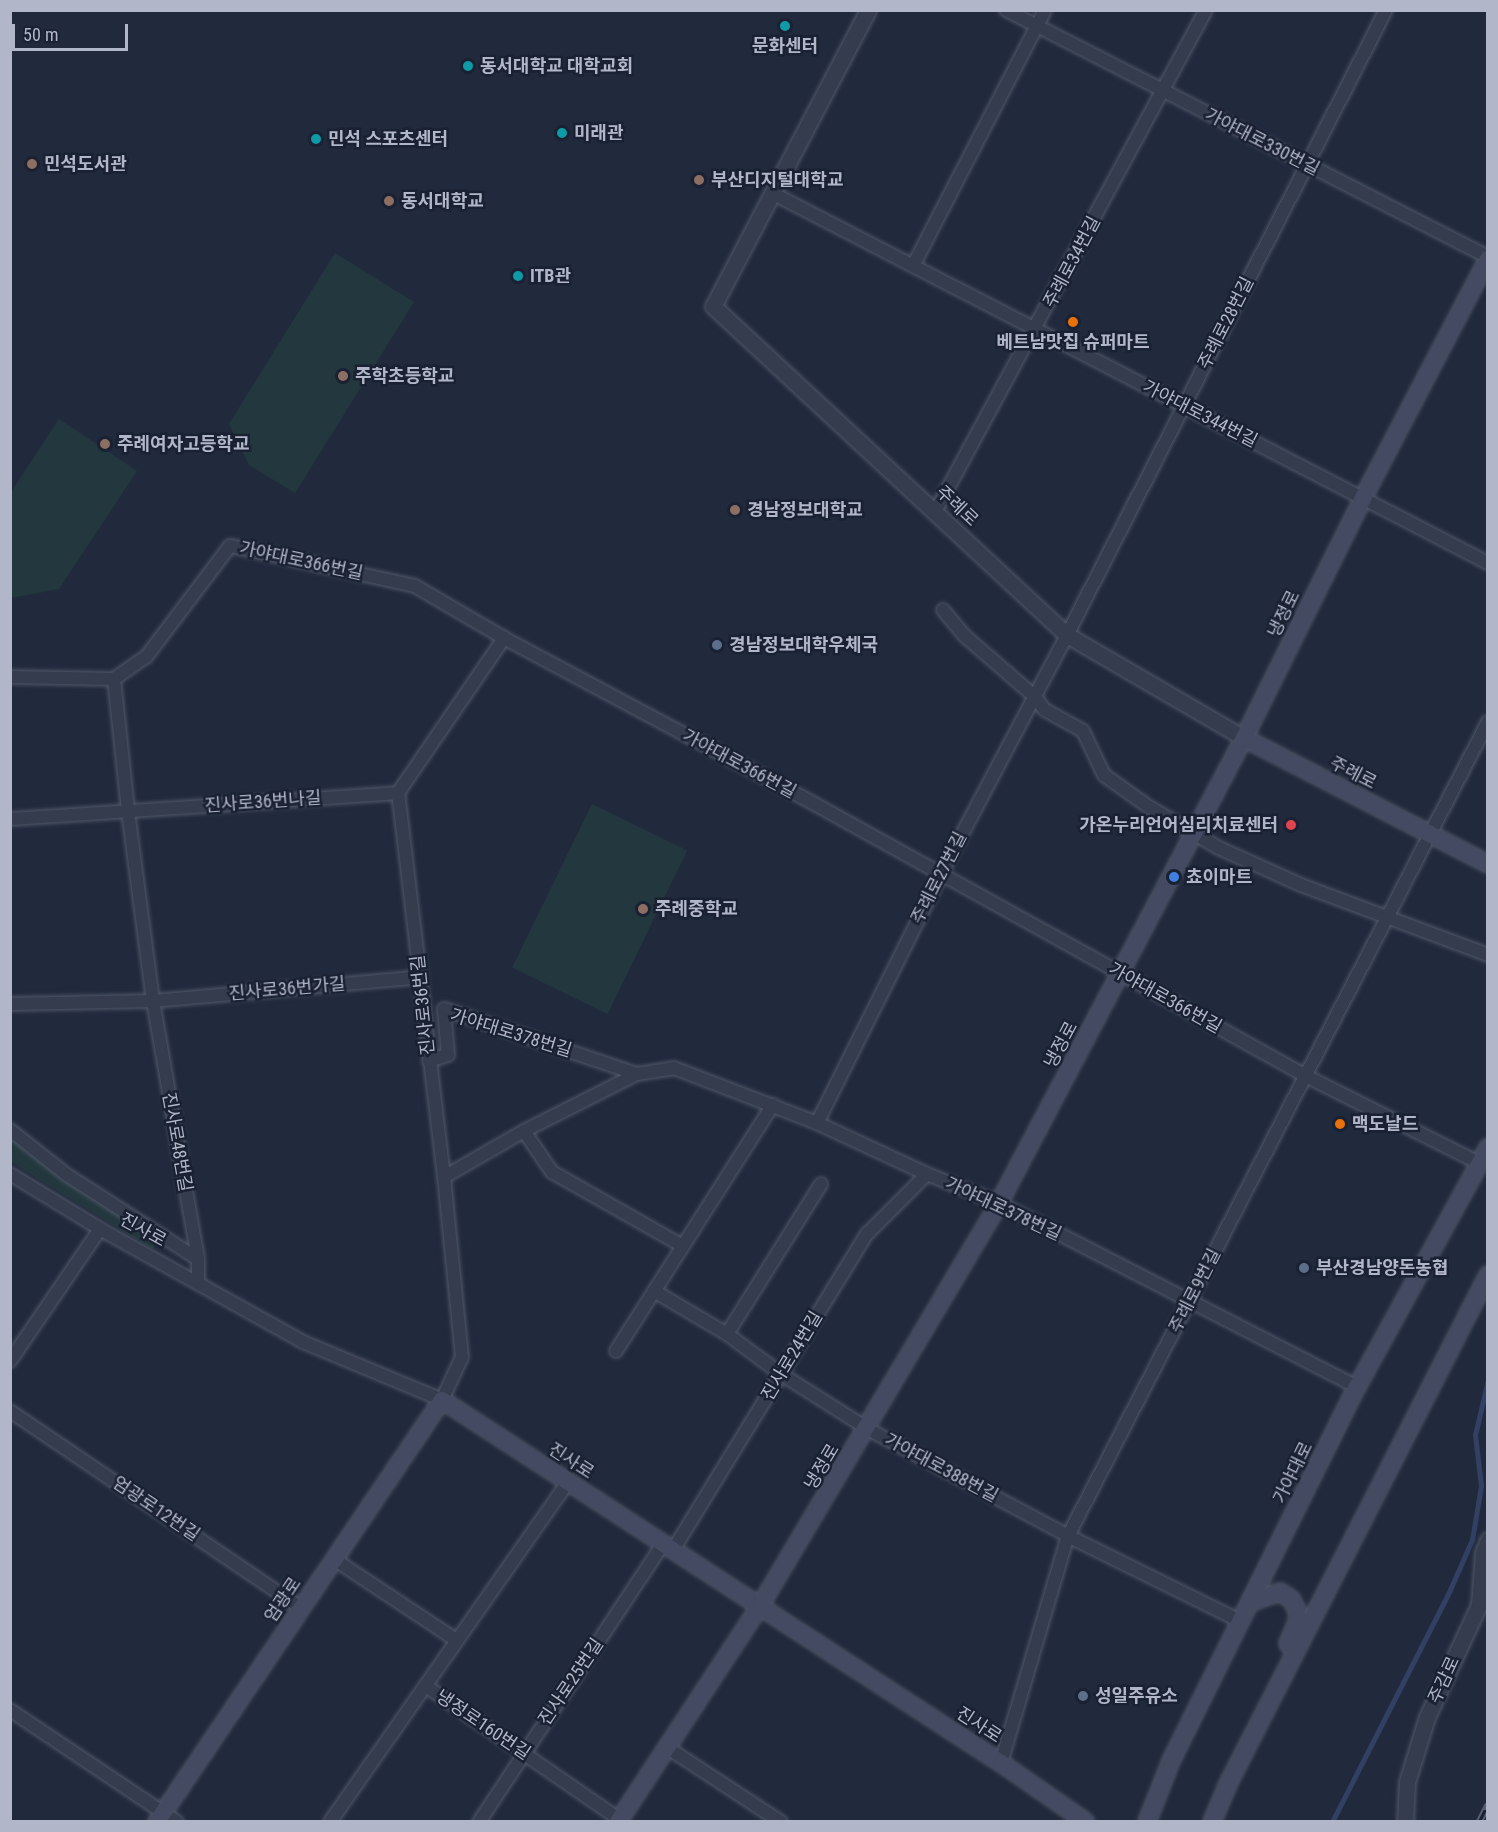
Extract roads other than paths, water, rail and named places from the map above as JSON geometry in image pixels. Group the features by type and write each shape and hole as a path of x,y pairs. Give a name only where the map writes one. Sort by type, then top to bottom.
{"main road":[{"name":"냉정로","path":"619,1820 760,1606 868,1429 999,1203 1244,738 1363,498 1488,258"},
{"name":"주례로","path":"1244,738 1488,864"},
{"name":"가야대로","path":"1147,1821 1171,1761 1357,1387 1488,1148"},
{"path":"1212,1821 1259,1722 1488,1275"},
{"name":"진사로","path":"442,1400 1001,1763 1086,1821"},
{"name":"엄광로","path":"165,1819 301,1608 442,1400"},
{"path":"1251,1602 1280,1592 1291,1599 1297,1610 1293,1633 1263,1698 1259,1722"}],"street":[{"name":"주례로","path":"868,10 713,306 1066,635 1244,738"},
{"name":"가야대로330번길","path":"1006,10 1488,258"},
{"path":"913,266 1045,10"},
{"name":"주례로34번길","path":"935,512 1036,329 1206,10"},
{"name":"주례로28번길","path":"1066,635 1386,10"},
{"name":"가야대로344번길","path":"772,193 1488,562"},
{"name":"가야대로366번길","path":"114,679 146,657 230,546 416,586 504,638 802,797 940,876 1306,1076 1479,1163"},
{"path":"943,610 966,637 1034,696 1045,710 1083,731 1101,768 1111,781 1194,834 1301,885 1488,955"},
{"name":"주례로27번길","path":"817,1123 940,876 1066,635"},
{"path":"398,793 504,638"},
{"path":"10,677 114,679"},
{"name":"진사로48번길","path":"114,679 128,811 153,1001 198,1259 198,1282"},
{"name":"주례로9번길","path":"1001,1763 1068,1536 1488,722"},
{"name":"진사로36번나길","path":"128,811 398,793"},
{"name":"진사로36번길","path":"398,793 444,1177 462,1358 442,1400"},
{"path":"10,819 128,811"},
{"name":"진사로36번가길","path":"153,1001 420,977"},
{"path":"10,1004 153,1001"},
{"name":"가야대로378번길","path":"429,1061 448,1055 444,1009 637,1074"},
{"name":"가야대로378번길","path":"444,1177 524,1131 637,1074 674,1068 817,1123 927,1174 999,1203 1189,1303 1357,1387"},
{"path":"616,1351 773,1106"},
{"path":"10,1130 67,1175 198,1259"},
{"path":"524,1131 552,1172 683,1246"},
{"name":"진사로","path":"10,1174 100,1229 303,1342 442,1400"},
{"name":"진사로24번길","path":"668,1547 781,1374 867,1234 927,1174"},
{"path":"727,1334 821,1184"},
{"path":"10,1361 100,1229"},
{"name":"가야대로388번길","path":"654,1291 727,1334 781,1374 868,1429 1068,1536 1242,1622"},
{"name":"엄광로12번길","path":"10,1411 301,1608"},
{"path":"426,1686 568,1482"},
{"name":"주감로","path":"1405,1821 1407,1782 1427,1717 1479,1605 1483,1553 1488,1540"},
{"name":"진사로25번길","path":"479,1821 668,1547"},
{"path":"334,1559 456,1640"},
{"name":"냉정로160번길","path":"330,1821 426,1686 619,1820"},
{"path":"10,1710 165,1819"},
{"path":"668,1748 781,1821"}],"waterway":[{"path":"1332,1822 1450,1590 1472,1540 1481,1486 1475,1435 1488,1380"}],"railway":[{"path":"1479,1822 1488,1804"}],"place":[{"name":"문화센터","path":"785,26"},
{"name":"동서대학교 대학교회","path":"468,66"},
{"name":"미래관","path":"562,133"},
{"name":"민석 스포츠센터","path":"316,139"},
{"name":"민석도서관","path":"32,164"},
{"name":"부산디지털대학교","path":"699,180"},
{"name":"동서대학교","path":"389,201"},
{"name":"ITB관","path":"518,276"},
{"name":"베트남맛집 슈퍼마트","path":"1073,322"},
{"name":"주학초등학교","path":"343,376"},
{"name":"주례여자고등학교","path":"105,444"},
{"name":"경남정보대학교","path":"735,510"},
{"name":"경남정보대학우체국","path":"717,645"},
{"name":"가온누리언어심리치료센터","path":"1291,825"},
{"name":"쵸이마트","path":"1174,877"},
{"name":"주례중학교","path":"643,909"},
{"name":"맥도날드","path":"1340,1124"},
{"name":"부산경남양돈농협","path":"1304,1268"},
{"name":"성일주유소","path":"1083,1696"}]}
